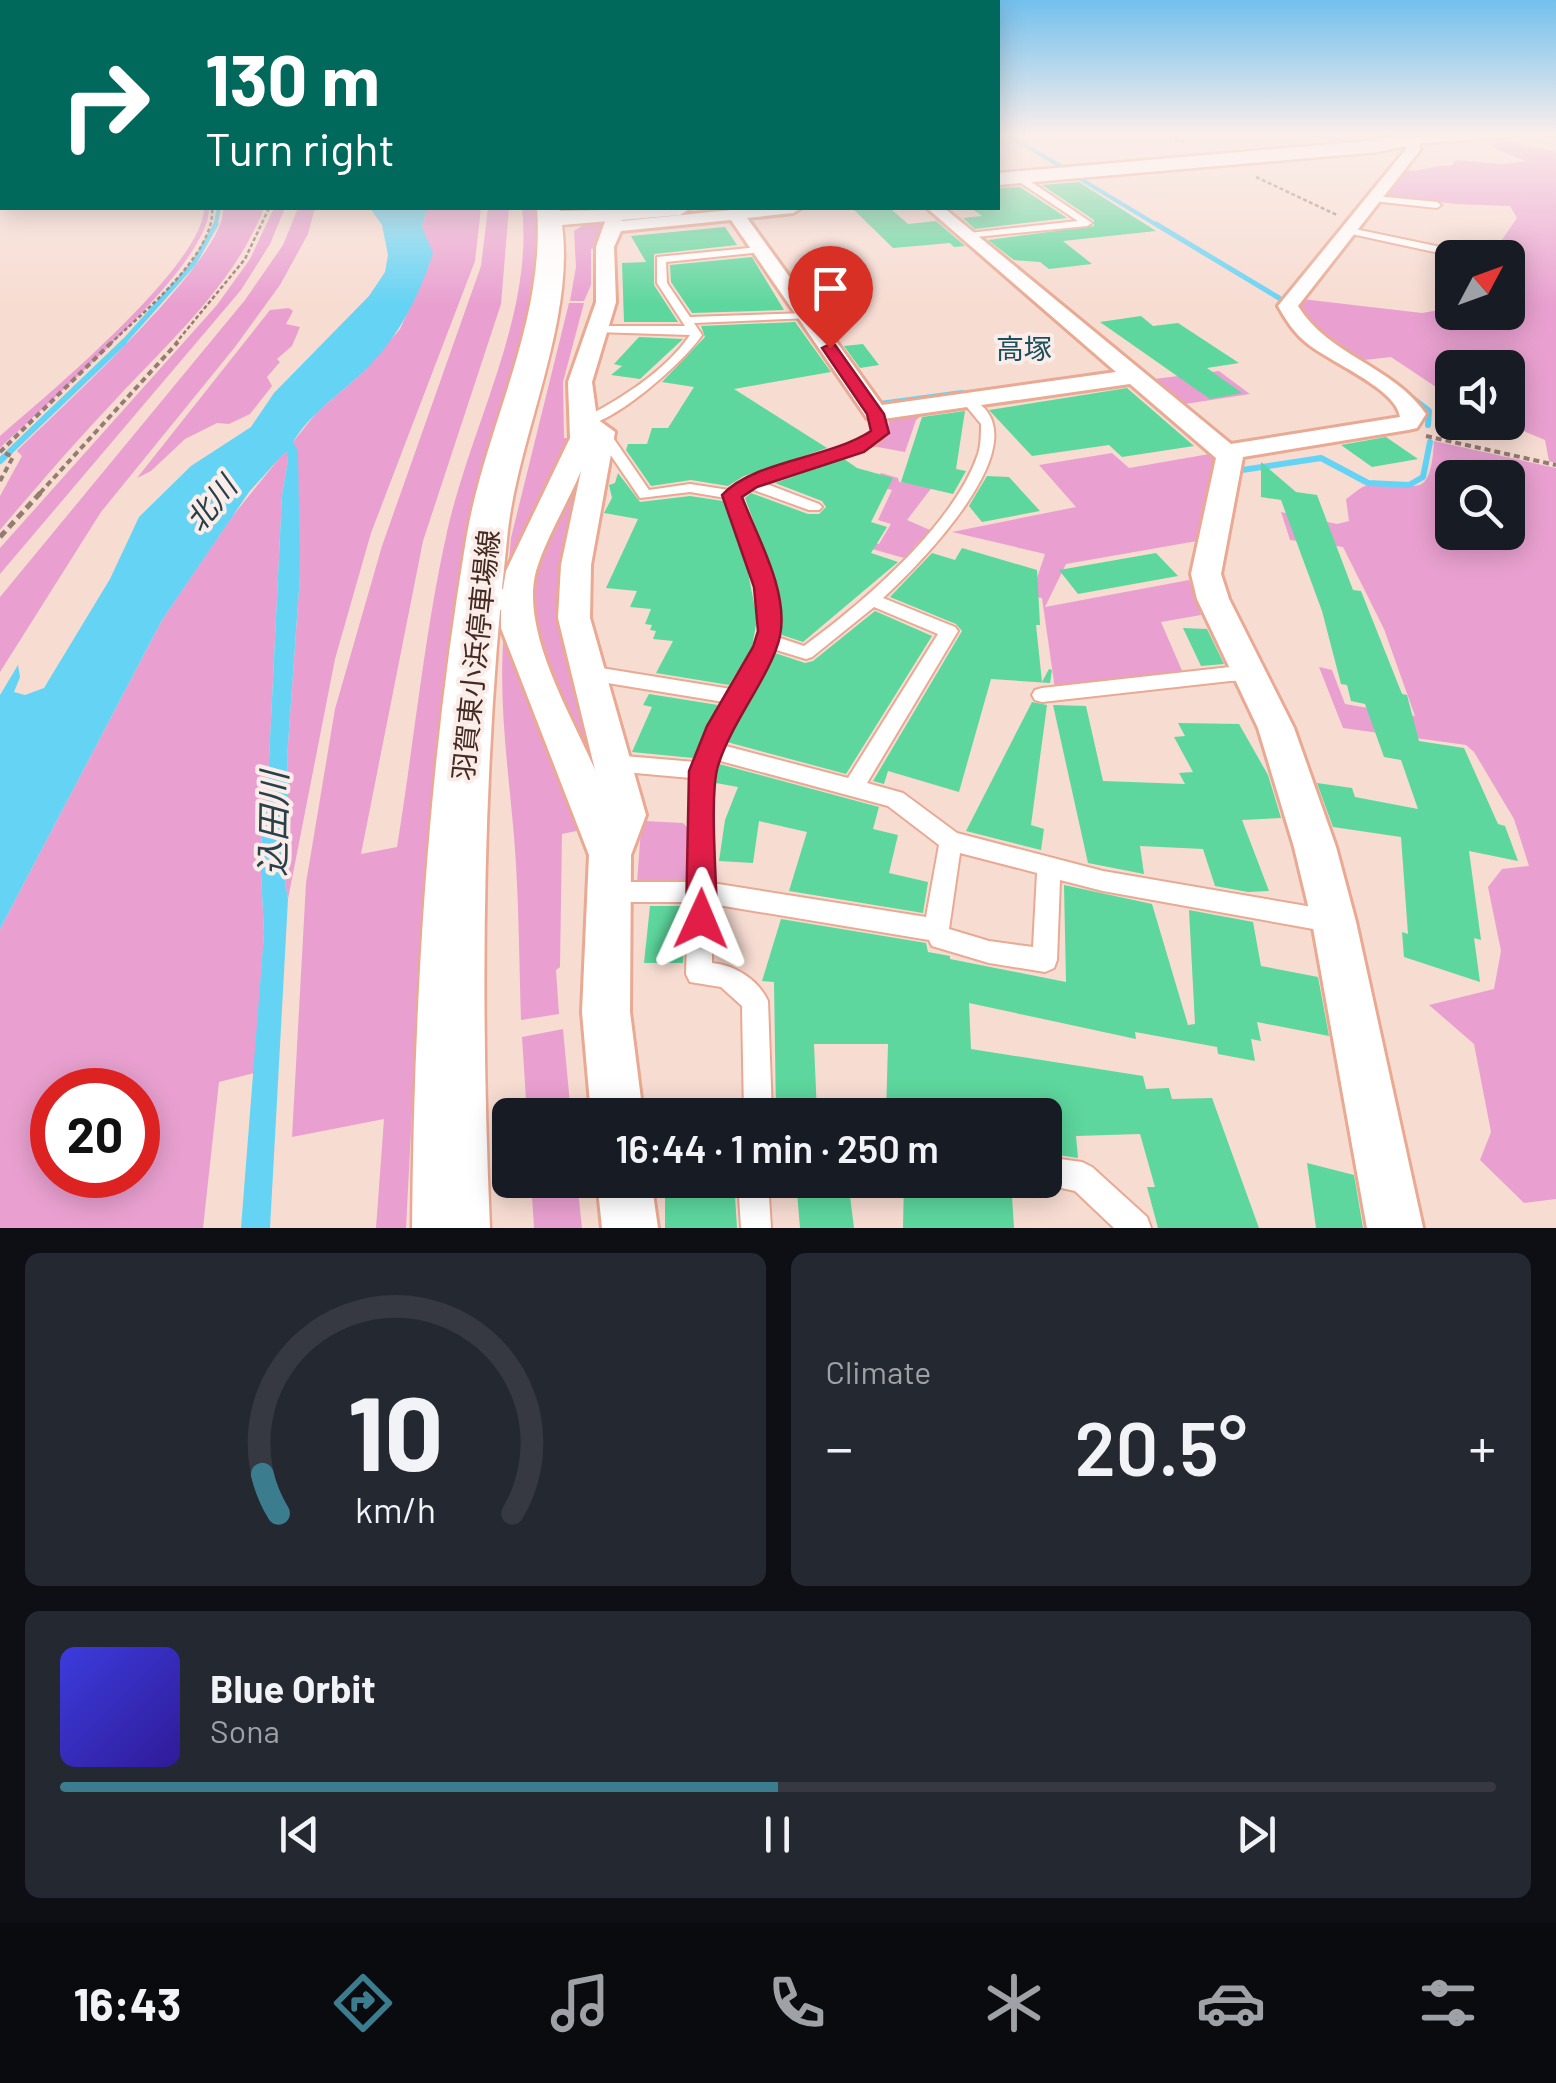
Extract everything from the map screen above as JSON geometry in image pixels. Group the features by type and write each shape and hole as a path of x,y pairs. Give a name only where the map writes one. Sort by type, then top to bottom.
{"main road":[{"name":"羽賀東小浜停車場線","path":"451,1228 448,1054 456,841 496,600 489,521 547,292 552,261 550,213 628,210"}],"street":[{"path":"1226,452 1408,423 1414,414 1410,404 1309,336 1288,306 1382,190"},
{"path":"610,855 626,816 574,618 576,565 594,428 580,382 606,302 610,216 775,210"},
{"path":"937,210 1230,456 1206,574 1213,599 1276,728 1292,773 1334,922 1395,1228"},
{"path":"736,214 876,414 1136,376"},
{"path":"594,428 583,438 521,571 496,600 518,628 610,855 606,1012 615,1098"},
{"path":"626,1198 630,1228"}],"lane":[{"path":"969,236 1087,224 1029,190"},
{"path":"1376,198 1437,205"},
{"path":"1350,231 1435,249"},
{"path":"759,250 661,259 662,284 696,335 691,348 594,428 645,496 690,488 732,495 750,483 872,441 880,433 876,414"},
{"path":"595,329 806,316"},
{"path":"766,640 806,653 872,600 960,506 985,462 988,424 968,401"},
{"path":"750,483 814,507"},
{"path":"732,495 769,606 766,640 706,761 699,974 727,976 755,1001 758,1098"},
{"path":"854,788 949,631 872,600"},
{"path":"589,673 736,697"},
{"path":"1042,695 1250,675"},
{"path":"613,763 706,761 854,788 895,799 950,841 1103,881 1334,922"},
{"path":"950,841 936,930 941,938 988,952 1045,960 1049,865"},
{"path":"612,892 702,892 936,930"},
{"path":"1062,1174 1082,1177 1136,1228"},
{"path":"754,1198 756,1228"}],"path":[{"path":"0,481 12,456 1,452 188,263 213,221 212,210"},
{"path":"0,537 211,305 245,259 268,210"},
{"path":"1408,423 1424,436 1556,465"}],"shaded area":[{"path":"1388,190 1556,190 1556,463 1549,461 1545,440 1525,432 1525,350 1435,350 1435,386 1391,357 1364,360 1319,329 1298,304 1302,299 1422,313 1435,310 1435,330 1525,330 1525,240 1502,240 1517,218 1510,206 1384,195"},
{"path":"203,210 208,210 202,233 184,263 156,297 87,368 0,448 0,436 152,295 197,233"},
{"path":"222,210 263,211 235,264 199,311 0,530 0,496 22,456 17,451 171,296 217,231"},
{"path":"273,210 284,210 270,244 241,290 0,574 0,548 217,305 250,259"},
{"path":"297,210 314,210 308,234 280,285 235,347 101,512 0,672 0,597 245,300 283,245"},
{"path":"426,210 481,210 475,261 371,533 335,659 288,899 284,863 287,758 300,575 298,476 293,442 317,412 359,376 400,329 430,262 422,227"},
{"path":"488,210 509,210 501,304 423,541 361,854 397,847 447,532 510,330 519,289 522,210 539,210 541,250 432,839 406,1228 376,1228 384,1119 292,1137 306,883 335,709 382,546 481,266"},
{"path":"603,220 595,248 591,249 591,285 584,301 570,301 576,267 574,231 586,223"},
{"path":"569,303 584,303 563,382 564,438 573,439 508,573 511,538"},
{"path":"270,310 293,311 286,324 300,327 292,346 277,359 280,362 267,377 272,386 250,414 229,424 217,423 185,439 151,471 137,478"},
{"path":"1219,371 1250,394 1185,404 1154,379"},
{"path":"927,411 916,420 905,452 872,446 887,435 890,416"},
{"path":"591,440 562,566 610,813 530,624 533,575"},
{"path":"1434,441 1520,460 1435,460 1435,550 1525,550 1525,461 1556,468 1556,1199 1524,1203 1480,1160 1491,1132 1474,1044 1429,1005 1494,989 1501,951 1488,887 1502,869 1529,866 1514,819 1466,745 1343,728 1319,667 1332,670 1345,704 1415,716 1384,629 1343,547 1290,540 1281,512 1337,524 1349,521 1346,499 1365,486 1413,486 1427,478"},
{"path":"286,450 267,801 260,852 264,934 254,1073 219,1082 203,1228 0,1228 0,929 162,620 231,518"},
{"path":"1112,453 1129,468 1215,453 1197,541 1066,564 1045,607 1189,580 1201,615 1161,622 1183,673 1055,689 1042,598 980,589 1035,584 1045,554 952,532 1076,507 1039,465"},
{"path":"881,473 898,478 899,482 933,486 907,520 930,530 904,558 865,547 870,542 879,544 891,524 878,520 892,490 872,485"},
{"path":"504,630 581,830 562,834 560,967 556,970 559,1014 521,1020 516,859 503,708"},
{"path":"645,821 683,823 695,835 694,876 684,885 637,883 641,828"},
{"path":"563,1029 569,1098 526,1098 522,1037"},
{"path":"532,1198 579,1198 582,1228 534,1228"}],"water":[{"path":"371,210 426,210 422,227 433,253 420,287 384,348 315,414 293,442 298,451 300,575 287,758 284,863 288,899 270,1228 241,1228 264,934 260,852 267,801 286,451 249,492 162,620 0,929 0,695 18,665 20,677 14,692 25,695 44,688 110,579 139,517 191,466 251,427 274,393 369,296 385,272 388,255 382,225"}],"building":[{"path":"1000,190 1025,190 1067,218 975,229 963,218 982,216 974,210 1000,210"},
{"path":"1050,190 1092,190 1156,231 1063,241 1092,264 1049,269 1040,262 1014,260 988,240 1094,226 1094,220"},
{"path":"854,210 892,210 908,224 936,221 965,246 954,247 950,243 893,248"},
{"path":"725,227 737,245 654,254 654,285 678,322 624,322 622,263 646,262 631,236"},
{"path":"752,257 784,310 692,313 671,282 670,265"},
{"path":"1141,316 1153,326 1178,323 1239,363 1207,368 1242,393 1210,399 1100,322"},
{"path":"795,322 831,372 734,389 827,448 744,476 728,486 691,480 651,486 626,450 628,444 647,444 652,428 668,428 694,387 662,382 705,337 701,326"},
{"path":"639,337 683,339 640,379 611,375 622,366 614,364"},
{"path":"863,344 879,365 860,368 844,346"},
{"path":"1127,388 1194,446 1122,457 1109,445 1032,456 989,410"},
{"path":"965,411 956,469 966,471 953,494 901,482 922,417"},
{"path":"1386,437 1418,459 1372,467 1341,445"},
{"path":"844,459 857,468 893,478 871,522 887,527 871,553 898,562 803,642 782,635 777,586 745,498 751,493 808,514 819,514 826,507 822,501 775,483"},
{"path":"1261,462 1296,492 1317,495 1353,590 1361,591 1402,694 1407,695 1419,741 1464,748 1498,824 1505,826 1518,861 1469,851 1481,940 1474,938 1480,982 1404,957 1402,932 1408,934 1401,837 1333,827 1317,783 1352,788 1355,797 1418,809 1401,760 1384,757 1365,704 1351,701 1347,685 1341,684 1322,611 1281,500 1261,497"},
{"path":"618,473 640,502 690,496 723,501 747,567 757,619 752,647 729,685 656,673 673,641 653,639 656,631 645,624 651,609 630,607 637,591 606,588 638,519 604,513 612,498 609,485 615,483"},
{"path":"987,476 1009,477 1040,511 982,522 969,506"},
{"path":"962,548 1037,570 1040,625 1036,625 1042,682 1049,669 1050,683 991,679 959,792 888,771 884,784 873,781 962,631 956,624 890,597 932,553 955,560"},
{"path":"1156,553 1178,576 1078,594 1059,570"},
{"path":"875,611 932,636 846,774 727,742 775,653 805,663 813,661"},
{"path":"1183,628 1207,629 1224,664 1201,666"},
{"path":"649,694 718,705 693,758 632,752 652,707 643,705"},
{"path":"1032,702 1047,705 1031,825 1044,829 1041,850 966,831"},
{"path":"1053,705 1086,706 1103,781 1185,784 1179,773 1193,772 1174,737 1185,736 1178,723 1239,724 1268,775 1281,818 1242,820 1269,891 1215,886 1203,849 1140,846 1144,874 1088,863"},
{"path":"719,764 879,807 873,829 898,835 889,873 928,882 923,913 789,891 807,832 759,821 753,863 719,861 725,820 738,787 716,783"},
{"path":"1064,885 1152,904 1188,1025 1195,1024 1189,910 1253,922 1261,966 1318,977 1329,1036 1257,1022 1261,1041 1251,1039 1255,1061 1218,1054 1217,1047 1135,1032 1136,1039 969,1003 971,1049 1143,1076 1146,1089 1169,1088 1172,1099 1212,1098 1259,1228 1158,1228 1147,1187 1155,1187 1140,1134 1076,1136 1078,1158 1062,1156 1062,1098 886,1098 888,1044 814,1044 816,1098 776,1098 774,982 762,981 781,919 926,943 928,952 950,959 1066,982"},
{"path":"650,906 684,906 683,963 644,963"},
{"path":"1307,1163 1354,1175 1363,1228 1316,1228"},
{"path":"665,1198 735,1198 737,1228 665,1228"},
{"path":"798,1198 850,1198 854,1228 800,1228"},
{"path":"904,1198 1012,1198 1014,1228 903,1228"}],"waterway":[{"path":"1099,190 1160,227"},
{"path":"215,225 219,210"},
{"path":"746,216 754,227"},
{"path":"752,224 805,298"},
{"path":"1156,224 1279,298"},
{"path":"122,343 194,263 215,225"},
{"path":"1325,337 1336,344"},
{"path":"1332,342 1358,359"},
{"path":"0,461 122,343"},
{"path":"1399,388 1429,411 1428,425"},
{"path":"874,396 880,404 962,393"},
{"path":"1242,470 1321,458 1368,483 1409,485 1423,477 1430,442"}],"district":[{"name":"高塚","path":"1024,348"}],"route":[{"path":"701,919 702,771 720,726 765,647 770,631 765,587 732,495 750,483 857,448 880,433 881,423 876,414 830,348"}],"water label":[{"name":"北川","path":"210,503"},
{"name":"込田川","path":"272,824"}]}
